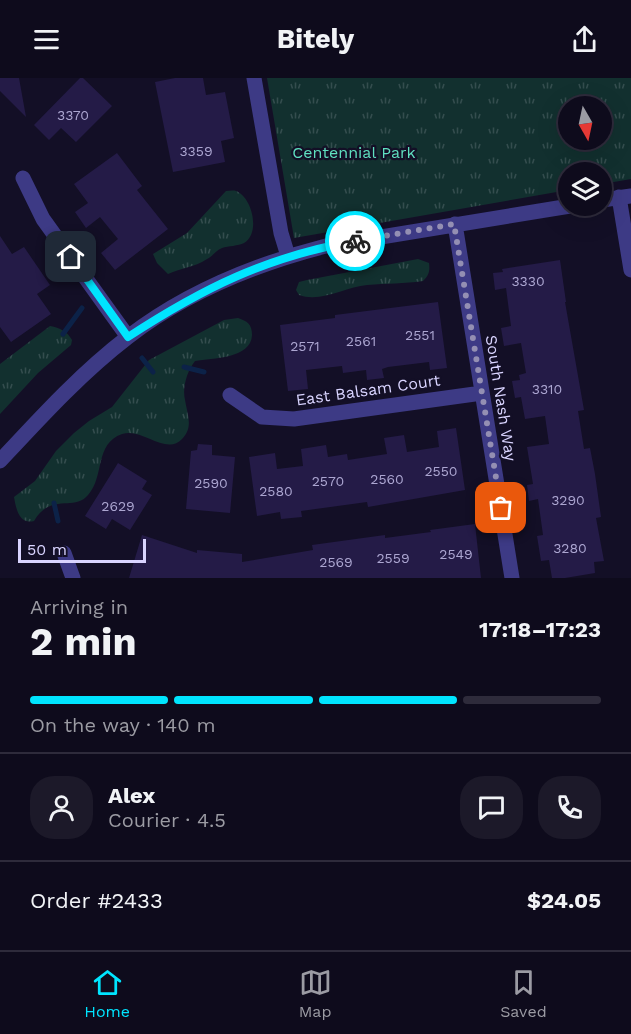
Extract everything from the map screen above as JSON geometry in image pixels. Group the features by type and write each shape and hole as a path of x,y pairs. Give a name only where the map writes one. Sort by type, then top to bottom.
{"street":[{"path":"254,78 281,233 288,256"},
{"path":"23,178 44,219 128,337"},
{"path":"625,196 631,270"},
{"path":"0,461 81,378 128,337 206,290 288,256 326,246 558,208"},
{"name":"South Nash Way","path":"454,224 512,578"},
{"name":"East Balsam Court","path":"230,395 262,417 294,419 482,393"},
{"path":"63,553 73,578"}],"green space":[{"name":"Centennial Park","path":"267,78 631,78 631,179 612,182 612,162 558,162 558,192 294,238"},
{"path":"226,191 235,191 242,195 250,207 253,224 249,238 242,244 220,249 198,264 168,274 157,263 153,254 187,233"},
{"path":"418,259 429,263 429,273 423,281 359,286 316,297 299,295 296,290 299,282"},
{"path":"238,318 251,328 250,343 245,349 230,356 195,361 190,370 184,390 189,425 182,439 169,444 138,434 122,434 107,445 97,479 88,495 76,502 48,507 34,521 29,522 22,518 17,510 14,497 35,481 56,451 74,433 112,407 149,360 224,320"},
{"path":"50,326 65,332 72,340 71,345 38,373 0,414 0,364"}],"building":[{"path":"0,78 19,78 26,117 0,91"},
{"path":"80,78 83,78 112,106 76,142 61,128 49,140 34,125"},
{"path":"175,78 203,78 206,95 225,92 234,138 221,141 225,162 173,172 155,82"},
{"path":"117,153 142,186 137,190 168,229 115,270 101,253 118,239 100,217 86,228 75,212 88,203 74,184"},
{"path":"0,236 12,254 24,247 50,285 37,294 51,314 11,342 0,327"},
{"path":"560,260 584,410 578,411 584,449 590,448 595,474 601,517 596,518 604,561 594,562 595,573 552,578 549,560 541,561 537,536 543,535 538,499 529,501 527,485 533,484 527,447 549,444 545,416 525,419 521,397 515,398 512,381 520,380 519,375 526,373 521,343 504,346 501,328 511,326 506,288 495,290 493,273 503,272 502,269"},
{"path":"438,302 447,368 430,370 429,362 388,367 382,369 384,378 367,380 366,370 343,373 342,366 306,370 308,389 288,391 280,325 335,318 335,315"},
{"path":"456,428 465,490 368,507 367,502 301,511 302,517 281,519 280,512 257,516 249,457 275,453 277,469 303,466 301,449 326,445 328,457 347,454 348,460 387,454 384,438 404,435 407,452 439,447 437,431"},
{"path":"198,444 212,445 212,455 235,457 230,513 186,509 191,451 197,450"},
{"path":"118,463 147,481 142,489 152,495 130,530 112,519 106,529 85,516"},
{"path":"475,524 481,578 129,578 142,535 197,553 197,550 242,554 242,562 313,550 312,545 385,535 385,538"}],"waterway":[{"path":"63,334 82,308"},
{"path":"142,358 153,372"},
{"path":"184,367 204,372"},
{"path":"54,503 58,521"}],"way so far":[{"path":"355,241 454,224 501,508"}],"route":[{"path":"71,257 128,337 206,290 248,271 288,256 355,241"}]}
